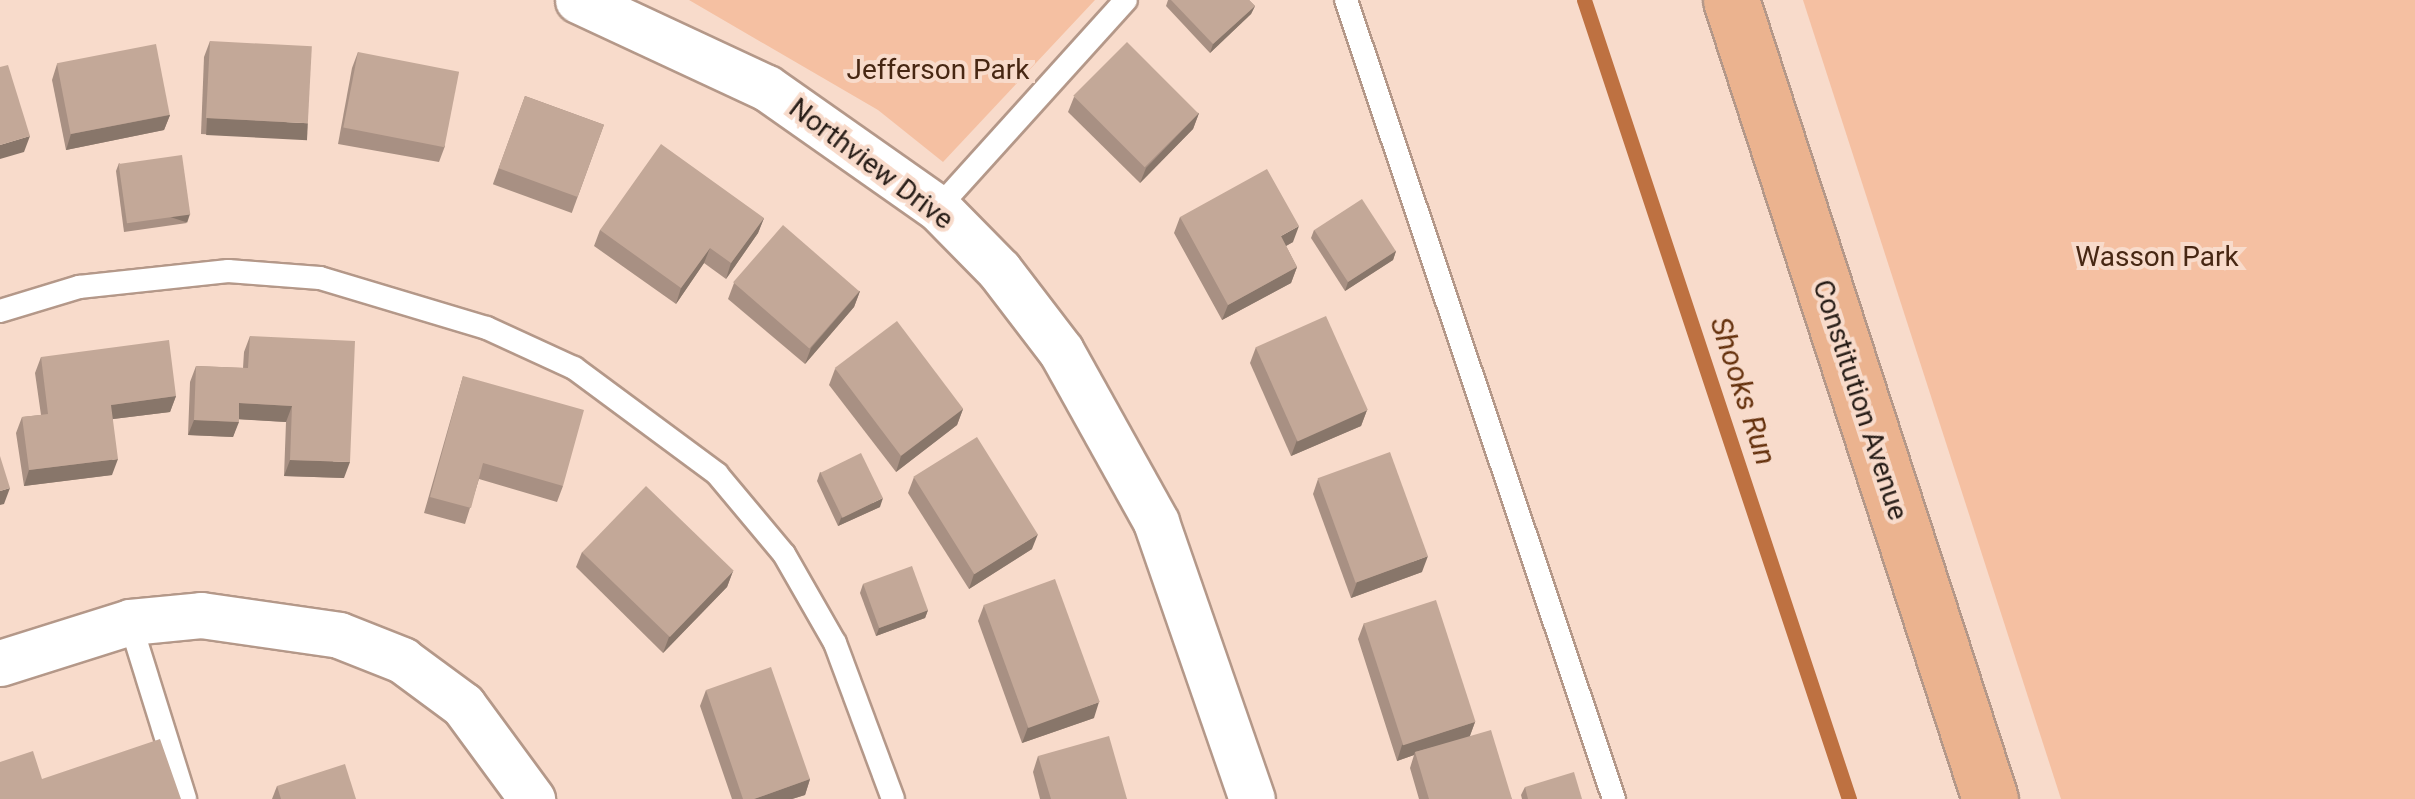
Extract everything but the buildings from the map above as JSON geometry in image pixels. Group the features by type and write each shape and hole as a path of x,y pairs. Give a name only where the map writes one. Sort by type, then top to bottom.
{"main road":[{"name":"Constitution Avenue","path":"1731,0 1990,799"}],"street":[{"name":"Northview Drive","path":"578,0 768,88 938,208 1010,283 1116,439 1196,623 1252,799"},
{"path":"0,663 130,622 269,620 402,660 463,705 532,799"}],"lane":[{"path":"938,208 1126,0"},
{"path":"1346,0 1614,799"},
{"path":"0,310 79,287 228,270 320,278 487,328 574,368 716,474 784,554 835,644 893,799"},
{"path":"130,622 186,799"}],"green space":[{"name":"Jefferson Park","path":"689,0 1095,0 943,162 878,110"},
{"name":"Wasson Park","path":"1803,0 2415,0 2415,799 2061,799"}],"waterway":[{"name":"Shooks Run","path":"1584,0 1849,799"}]}
